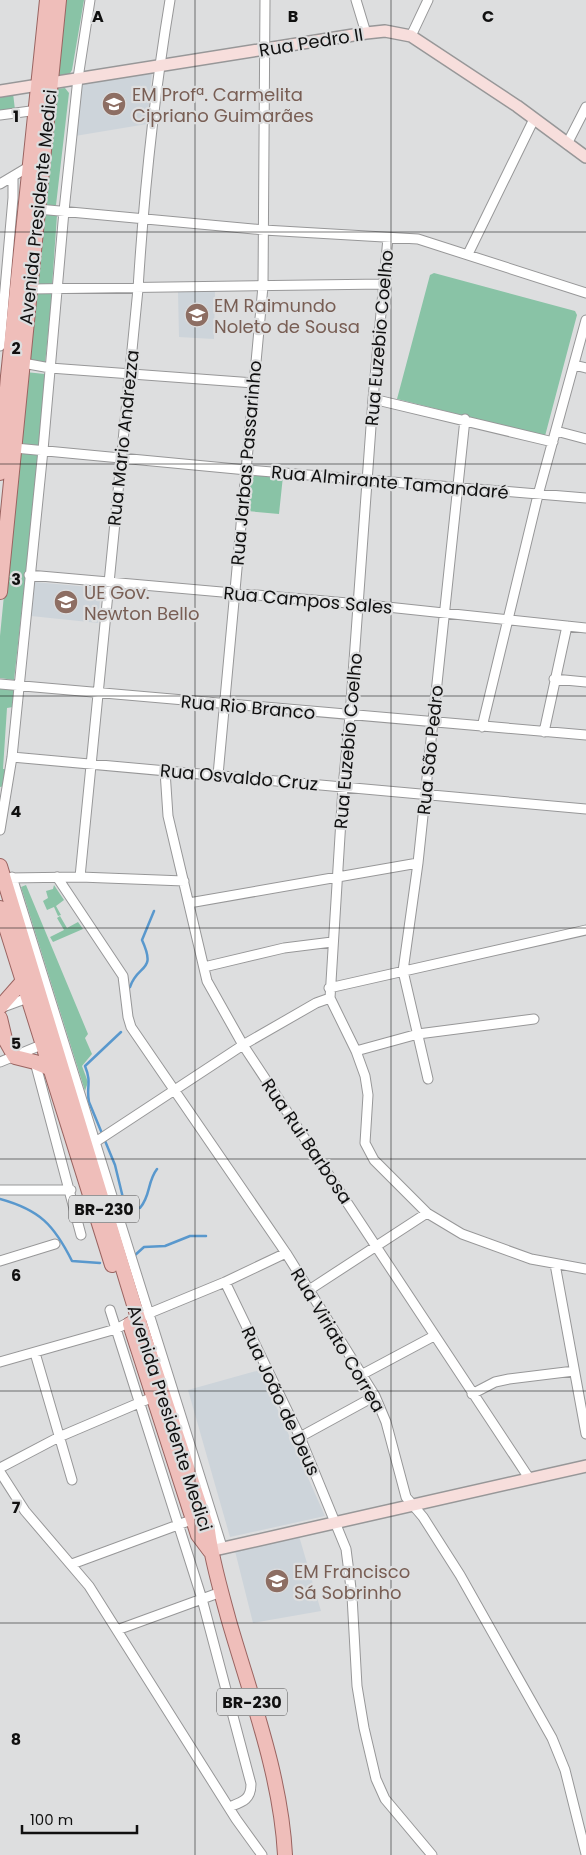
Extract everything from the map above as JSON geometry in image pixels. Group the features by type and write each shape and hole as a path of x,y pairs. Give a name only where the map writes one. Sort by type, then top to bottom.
{"main road":[{"name":"Avenida Presidente Medici","path":"45,84 47,0"},
{"name":"Avenida Presidente Medici","path":"0,474 4,377 12,342 30,290 38,209 42,109 58,0"},
{"name":"Avenida Presidente Medici","path":"0,592 23,363 12,342 30,166 42,109"},
{"name":"Avenida Presidente Medici","path":"4,875 32,996 208,1531 216,1549"},
{"name":"Avenida Presidente Medici","path":"0,908 2,926 22,982 32,996"},
{"path":"0,1007 22,982"},
{"path":"0,1018 5,1039 15,1057 49,1068"},
{"name":"Avenida Presidente Medici","path":"47,1042 49,1068 139,1318 147,1400 194,1519 198,1535 216,1549"},
{"name":"BR-230","path":"216,1549 221,1592 276,1790 285,1855"}],"street":[{"name":"Avenida Presidente Medici","path":"0,830 12,756 43,450 64,211 78,78 90,0"},
{"name":"Rua Mario Andrezza","path":"80,877 130,375 143,218 159,66 170,0"},
{"name":"Rua Jarbas Passarinho","path":"218,775 263,286 265,0"},
{"path":"356,0 366,33"},
{"path":"411,36 428,0"},
{"name":"Rua Pedro II","path":"0,90 385,31 411,36 534,119 586,157"},
{"path":"567,144 586,107"},
{"path":"0,115 42,109"},
{"path":"468,254 534,119"},
{"path":"0,184 30,166"},
{"path":"12,177 12,342"},
{"path":"38,209 264,230 423,240 586,293"},
{"name":"Rua Euzebio Coelho","path":"388,238 373,398 359,604 343,786 330,998 356,1051 365,1076 368,1095 365,1138 368,1152 427,1213 479,1241 555,1264 586,1270"},
{"path":"30,290 384,284"},
{"path":"482,727 538,495 586,320"},
{"path":"23,363 50,368 130,375 254,383"},
{"path":"574,365 586,368"},
{"path":"373,398 553,442"},
{"name":"Rua São Pedro","path":"428,1079 403,971 426,793 431,722 445,614 465,420"},
{"path":"556,431 586,439"},
{"name":"Rua Almirante Tamandaré","path":"15,448 247,470 586,498"},
{"name":"Rua Campos Sales","path":"29,575 359,604 586,628"},
{"path":"544,732 567,626"},
{"path":"554,679 586,682"},
{"name":"Rua Rio Branco","path":"0,684 350,716 586,735"},
{"name":"Rua Osvaldo Cruz","path":"12,756 426,793 586,810"},
{"name":"Rua Rui Barbosa","path":"165,771 168,816 207,981 243,1045 529,1478"},
{"path":"189,902 418,863"},
{"path":"139,1318 94,1143 4,875 184,881"},
{"name":"Rua Viriato Correa","path":"57,877 123,976 131,1027 286,1253 375,1396 386,1422 406,1498 423,1517 460,1575 552,1738 565,1770 586,1854"},
{"path":"330,988 586,930"},
{"path":"204,967 284,948 332,942"},
{"path":"0,1007 32,996"},
{"path":"94,1143 243,1045 316,1003 330,998"},
{"path":"356,1051 418,1034 534,1019"},
{"path":"0,1062 47,1042"},
{"path":"35,1062 71,1190 81,1235"},
{"path":"0,1190 71,1190"},
{"path":"309,1290 427,1213"},
{"path":"0,1261 55,1244"},
{"path":"0,1362 116,1329 225,1282 286,1253"},
{"path":"555,1264 586,1434"},
{"name":"Rua João de Deus","path":"225,1282 300,1437 336,1522 349,1567 357,1686 373,1768 386,1799 432,1855"},
{"path":"110,1310 116,1329 147,1400 178,1524 202,1599 252,1784 247,1800 229,1807"},
{"path":"361,1375 434,1336"},
{"path":"35,1353 72,1480"},
{"path":"472,1394 495,1382 574,1370"},
{"path":"300,1437 375,1396"},
{"path":"147,1400 59,1437 0,1470 25,1510 89,1586 229,1807 262,1855"},
{"path":"216,1549 586,1466"},
{"path":"72,1564 194,1519"},
{"path":"117,1630 221,1592"}],"shaded area":[{"name":"EM Profª. Carmelita Cipriano Guimarães","path":"152,72 147,124 75,136 80,85"},
{"name":"EM Raimundo Noleto de Sousa","path":"215,291 214,339 179,337 178,292"},
{"name":"UE Gov. Newton Bello","path":"34,582 101,588 98,623 31,616"},
{"path":"260,1370 325,1516 230,1537 188,1390"},
{"name":"EM Francisco Sá Sobrinho","path":"299,1536 321,1611 253,1623 235,1551"}],"green space":[{"path":"62,0 84,0 72,70 69,75 58,77"},
{"path":"65,88 69,93 56,205 45,206 55,89"},
{"path":"13,93 15,110 0,112 0,95"},
{"path":"41,213 57,215 52,286 32,286"},
{"path":"434,273 575,311 577,315 545,436 397,399 430,275"},
{"path":"32,292 52,294 45,364 25,362"},
{"path":"25,372 45,374 39,447 17,445"},
{"path":"18,452 39,454 14,680 0,678 0,636"},
{"path":"251,473 283,476 279,514 247,511"},
{"path":"0,688 14,690 13,707 7,708 3,769 6,769 5,786 0,787"},
{"path":"26,885 88,1034 85,1038 92,1054 82,1066 88,1082 85,1091 21,887"},
{"path":"54,885 64,900 56,906 61,915 58,916 54,907 47,910 43,901 48,898 46,891 53,889"},
{"path":"60,916 67,928 78,922 83,929 53,942 50,937 64,930 57,918"}],"waterway":[{"path":"130,987 133,979 147,963 148,958 142,940 154,911"},
{"path":"121,1032 85,1066 89,1081 89,1102 115,1165 123,1198 129,1205 140,1208 146,1198 157,1169"},
{"path":"0,1199 14,1203 36,1214 52,1228 72,1261 100,1263"},
{"path":"134,1256 144,1247 165,1246 190,1236 206,1236"}],"place":[{"name":"EM Profª. Carmelita Cipriano Guimarães","path":"114,104"},
{"name":"EM Raimundo Noleto de Sousa","path":"197,315"},
{"name":"UE Gov. Newton Bello","path":"66,602"},
{"name":"EM Francisco Sá Sobrinho","path":"277,1581"}]}
